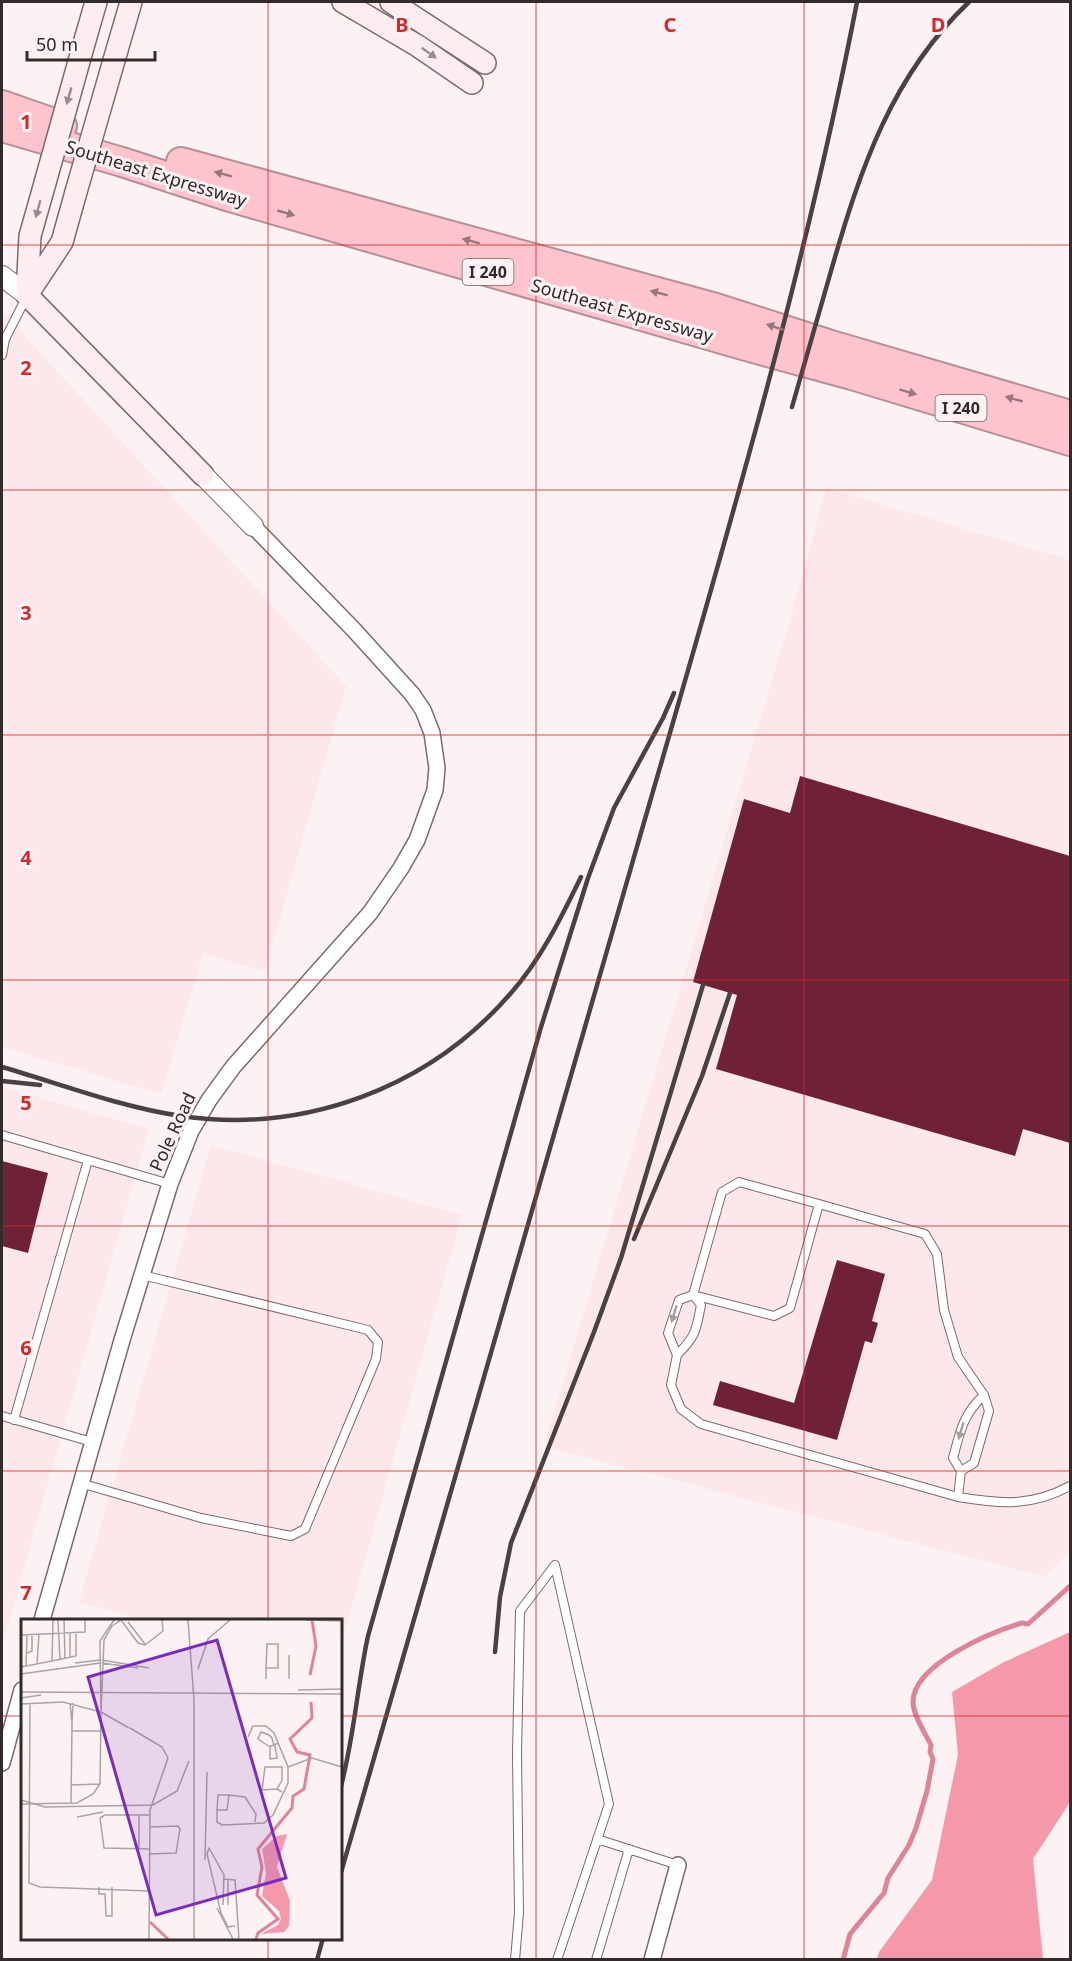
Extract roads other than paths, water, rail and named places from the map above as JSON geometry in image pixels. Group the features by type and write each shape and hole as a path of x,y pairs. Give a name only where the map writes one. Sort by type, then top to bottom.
{"highway":[{"name":"Southeast Expressway","path":"2,105 131,149 716,308 831,345 1071,415"},
{"name":"Southeast Expressway","path":"2,127 230,197 852,375 1071,441"}],"main road":[{"path":"96,2 30,236 27,295 202,476"},
{"path":"27,295 62,242 131,2"},
{"path":"343,2 418,46 472,83"},
{"path":"391,2 485,63"}],"street":[{"path":"2,276 27,295"},
{"path":"202,476 253,526"},
{"name":"Pole Road","path":"42,1619 141,1275 170,1184 191,1131 208,1100 239,1060 370,913 417,840 435,790 437,768 432,733 423,710 402,680 253,526"},
{"path":"2,1763 21,1694"},
{"path":"652,1959 678,1865"}],"lane":[{"path":"2,355 5,339 27,295"},
{"path":"2,1135 170,1184"},
{"path":"14,1420 88,1160"},
{"path":"693,1295 722,1192 739,1182 925,1234 937,1254 944,1310 958,1357 984,1395 989,1411 974,1463 961,1471"},
{"path":"677,1355 668,1333 679,1300 693,1295 774,1316 790,1308 819,1204"},
{"path":"80,1483 201,1518 291,1536 305,1529 376,1359 378,1342 368,1330 141,1275"},
{"path":"693,1295 701,1305 697,1325 692,1339 677,1355 671,1385 681,1410 700,1424 958,1497 997,1503 1028,1501 1071,1485"},
{"path":"958,1497 961,1471 953,1458 963,1421 972,1406 984,1395"},
{"path":"2,1416 92,1442"},
{"path":"515,1959 519,1913 517,1753 520,1611 555,1564 609,1804 557,1959"},
{"path":"597,1839 678,1865"},
{"path":"596,1959 628,1850"}],"waterway":[{"path":"843,1960 850,1934 884,1893 888,1878 909,1845 927,1791 933,1759 930,1752 931,1745 914,1707 916,1688 926,1675 956,1652 1009,1627 1022,1623 1028,1624 1070,1586"}],"railway":[{"path":"342,1869 753,439 809,221 857,2"},
{"path":"792,407 842,233 882,126 919,61 942,31 969,2"},
{"path":"342,1782 368,1636 541,1027 588,878 614,808 663,718 674,693"},
{"path":"2,1067 113,1101 158,1112 227,1120 273,1118 318,1110 362,1097 403,1078 442,1055 478,1026 511,993 541,952 581,877"},
{"path":"495,1652 500,1597 511,1543 621,1258 703,985"},
{"path":"634,1239 702,1076 730,993"},
{"path":"2,1081 40,1085"},
{"path":"317,1960 322,1940"}]}
